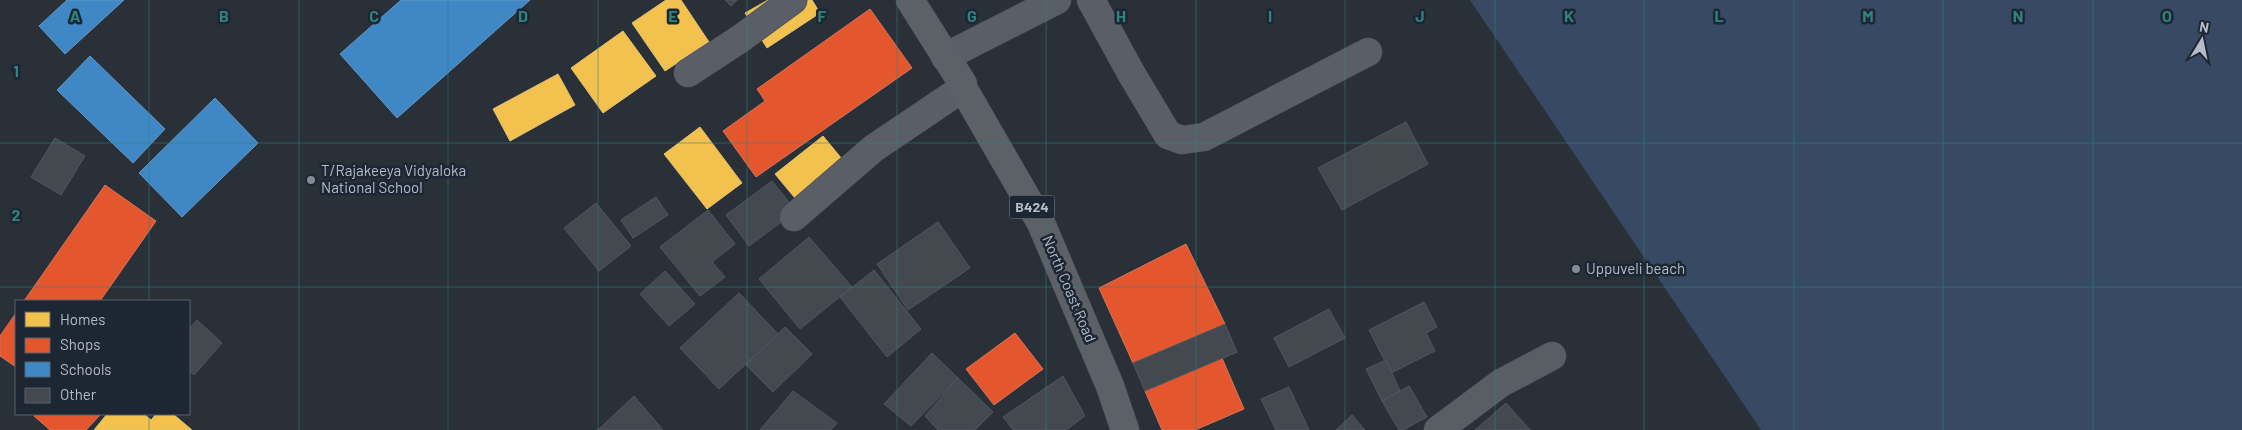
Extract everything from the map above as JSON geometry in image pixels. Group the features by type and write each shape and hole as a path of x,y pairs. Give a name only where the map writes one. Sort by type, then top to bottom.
{"main road":[{"name":"North Coast Road","path":"910,0 964,84 963,88 1041,223 1110,386 1125,430"},
{"path":"1438,430 1501,383 1552,356"}],"street":[{"path":"688,74 793,0"},
{"path":"945,57 1057,0"},
{"path":"1092,0 1131,73 1168,135 1182,140 1204,137 1368,52"},
{"path":"794,217 874,148 963,88"}],"water":[{"path":"1470,0 2242,0 2242,430 1761,430"}],"building: Homes":[{"path":"666,0 681,0 709,42 665,71 632,23"},
{"path":"768,0 812,0 820,13 767,48 745,13"},
{"path":"623,31 656,76 603,113 571,68"},
{"path":"558,74 575,105 510,141 493,109"},
{"path":"700,127 742,183 707,209 664,154"},
{"path":"823,136 847,165 799,203 775,174"},
{"path":"106,415 145,415 151,420 155,415 174,415 192,430 94,430"}],"building: Shops":[{"path":"870,9 912,68 756,177 723,131 765,101 757,89"},
{"path":"105,185 156,221 101,300 25,300"},
{"path":"1186,244 1225,324 1133,363 1099,288"},
{"path":"15,314 15,366 0,356 0,336"},
{"path":"1015,333 1043,369 994,405 966,369"},
{"path":"1222,358 1244,409 1195,430 1162,430 1145,391"},
{"path":"100,415 86,430 50,430 34,416"}],"building: Schools":[{"path":"67,0 124,0 65,54 39,26"},
{"path":"401,0 530,0 397,118 340,54"},
{"path":"90,56 165,129 133,163 57,90"},
{"path":"215,98 258,143 182,217 139,173"}],"building: Other":[{"path":"725,0 737,0 731,6"},
{"path":"1406,122 1428,164 1342,210 1318,168"},
{"path":"55,138 85,156 61,195 31,177"},
{"path":"772,181 796,211 749,246 726,215"},
{"path":"656,197 668,215 633,238 621,220"},
{"path":"596,203 631,246 599,271 564,228"},
{"path":"708,210 735,244 712,262 725,277 700,296 660,247"},
{"path":"938,222 970,268 908,310 877,264"},
{"path":"809,237 852,287 800,329 759,279"},
{"path":"874,270 921,329 887,357 840,297"},
{"path":"665,271 695,304 669,326 640,294"},
{"path":"739,293 778,334 719,389 680,348"},
{"path":"1424,302 1437,327 1426,333 1435,351 1391,373 1369,330"},
{"path":"1329,309 1345,338 1289,367 1274,338"},
{"path":"197,320 222,343 194,375 190,371 190,328"},
{"path":"1225,324 1237,352 1145,391 1133,363"},
{"path":"785,327 812,354 773,392 746,365"},
{"path":"932,353 958,378 911,426 884,404"},
{"path":"1386,360 1400,391 1382,401 1366,369"},
{"path":"1063,376 1085,416 1066,430 1013,430 1003,417"},
{"path":"958,378 993,412 975,430 938,430 925,416"},
{"path":"1409,386 1427,417 1403,430 1399,430 1382,401"},
{"path":"1289,387 1309,430 1276,430 1261,399"},
{"path":"793,391 837,423 831,430 760,430"},
{"path":"634,396 663,430 598,430"},
{"path":"1506,403 1530,430 1475,430"},
{"path":"1352,415 1365,430 1336,430"}],"place":[{"name":"T/Rajakeeya Vidyaloka National School","path":"311,180"},
{"name":"Uppuveli beach","path":"1576,269"}]}
